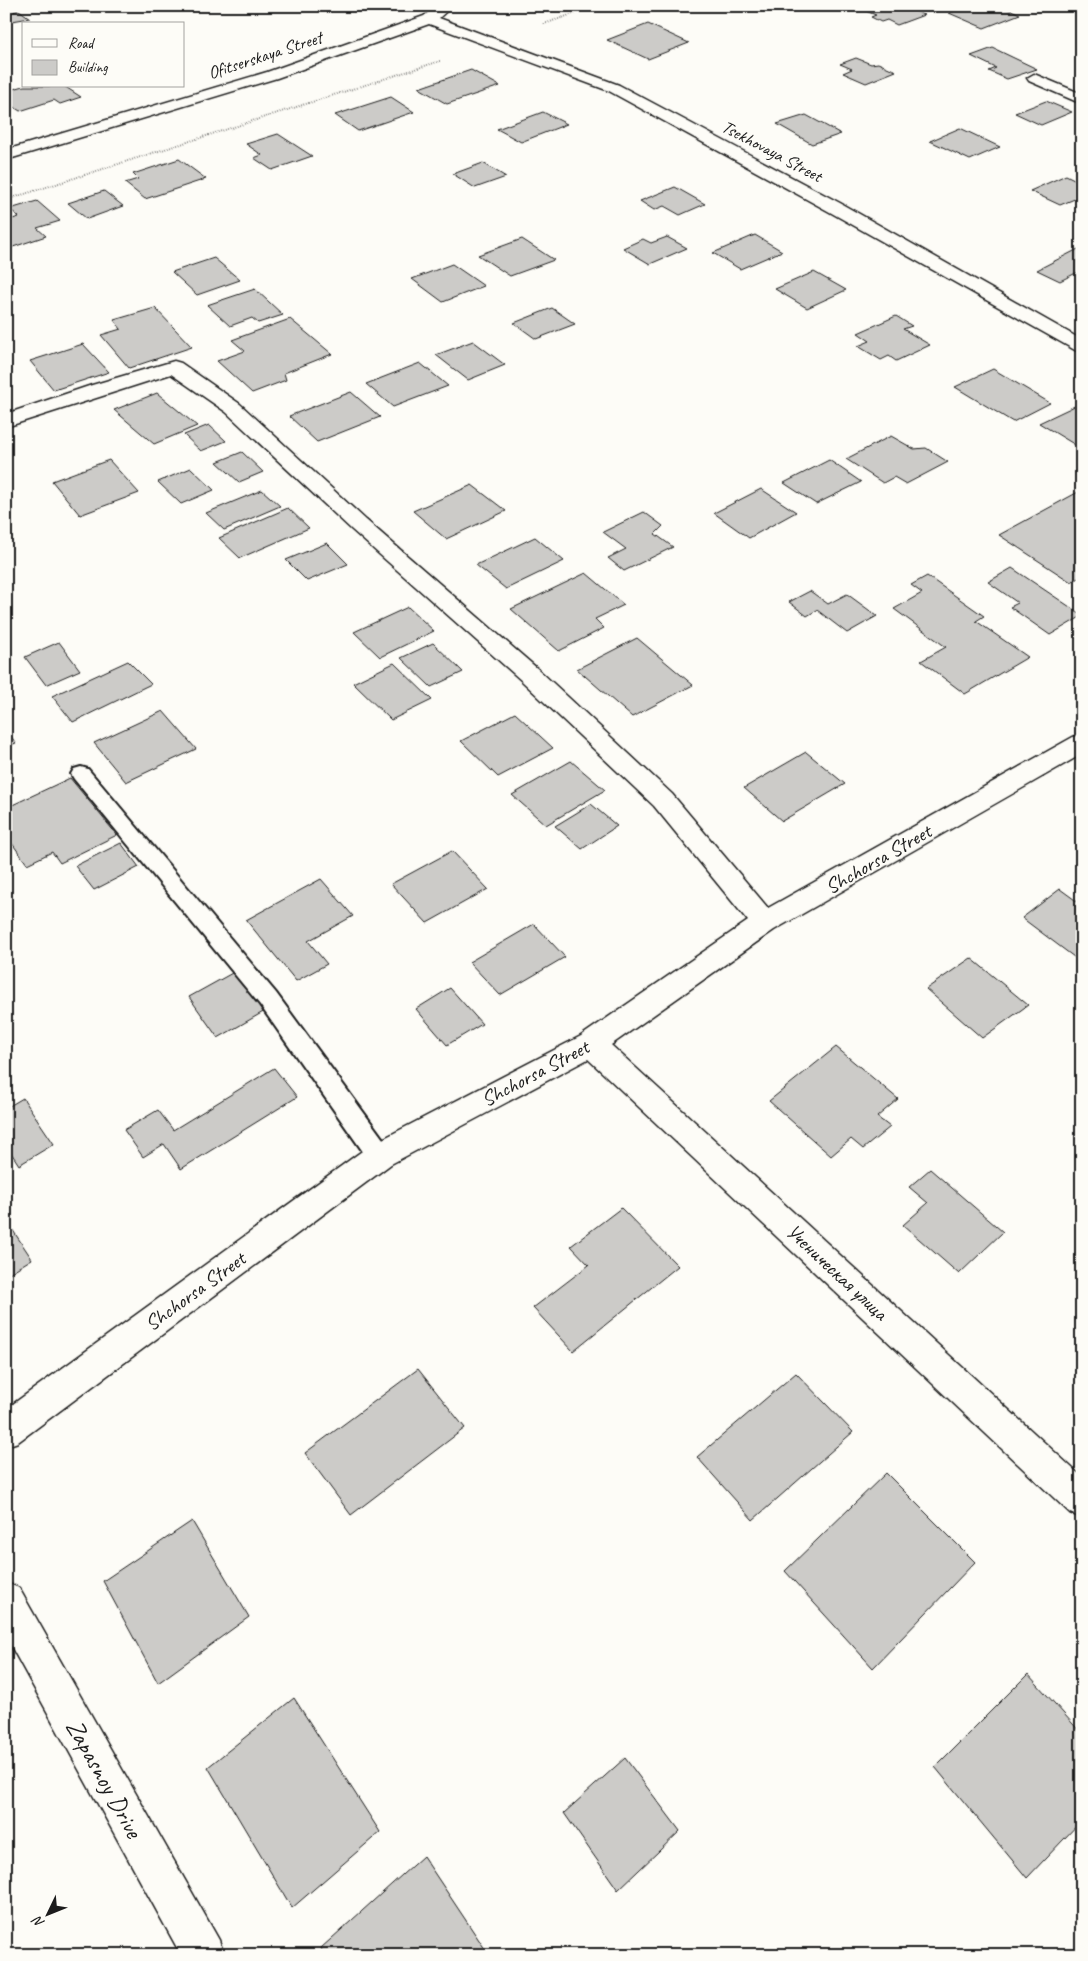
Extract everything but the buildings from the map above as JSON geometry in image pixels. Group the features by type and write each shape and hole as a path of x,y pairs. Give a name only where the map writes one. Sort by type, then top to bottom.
{"street":[{"name":"Ofitserskaya Street","path":"6,155 272,75 429,20 445,6"},
{"name":"Tsekhovaya Street","path":"429,20 614,88 834,207 1082,348"},
{"path":"1034,78 1082,100"},
{"path":"6,421 99,389 174,367 232,408 359,525 532,676 663,800 765,922"},
{"name":"Shchorsa Street","path":"6,1430 380,1155 591,1044 765,922 1082,743"},
{"name":"Ученическая улица","path":"591,1044 1082,1501"},
{"name":"Zapasnoy Drive","path":"6,1601 204,1955"}],"lane":[{"path":"80,774 268,999 380,1155"}],"path":[{"path":"6,200 412,71 596,6"}]}
